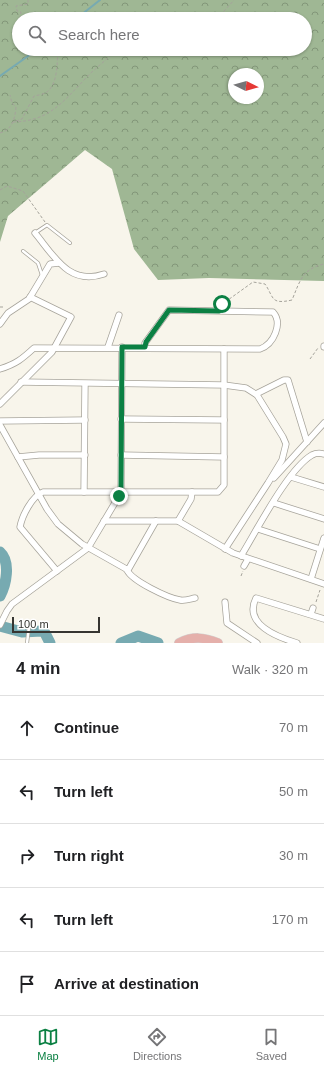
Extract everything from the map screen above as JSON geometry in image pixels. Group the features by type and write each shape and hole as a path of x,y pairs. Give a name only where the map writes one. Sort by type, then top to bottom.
{"main road":[{"path":"179,643 188,639 200,638 218,643"}],"street":[{"path":"35,233 59,263 75,275 93,278 104,274"},
{"path":"0,324 8,313 30,297 50,264 59,263"},
{"path":"0,404 55,348 71,317 30,297"},
{"path":"0,369 13,365 25,358 34,348 264,348 277,330 277,319 272,312 169,310 146,342 145,347"},
{"path":"108,347 119,315"},
{"path":"1,624 12,604 88,548 120,492 122,347"},
{"path":"57,571 20,527 34,497 38,493 218,492 222,489 224,485 224,349"},
{"path":"256,394 284,380 288,380 307,442"},
{"path":"21,382 224,385 246,388 256,394 286,444 282,460 225,549"},
{"path":"84,492 85,384"},
{"path":"121,419 224,420"},
{"path":"0,421 85,420"},
{"path":"268,484 324,423"},
{"path":"0,425 38,493 58,524 88,548 127,570 129,574 140,582 174,599 184,601 196,598"},
{"path":"241,556 291,477 313,454 324,454"},
{"path":"18,457 39,455 85,455"},
{"path":"121,456 224,457"},
{"path":"291,477 324,487"},
{"path":"178,521 191,499 192,492"},
{"path":"274,503 324,519"},
{"path":"104,521 178,521 225,549 241,556 323,584 320,590"},
{"path":"127,570 130,568 156,521"},
{"path":"258,529 320,549"},
{"path":"311,579 324,538"},
{"path":"244,566 248,559"},
{"path":"297,643 278,636 258,623 253,616 253,606 256,598 312,611 324,619"},
{"path":"225,602 227,623 257,643"},
{"path":"275,643 278,636"}],"lane":[{"path":"35,233 47,225 70,243"},
{"path":"23,251 38,264 42,275"},
{"path":"27,643 29,627"}],"path":[{"path":"21,12 17,11 16,6 28,4 28,0"},
{"path":"223,12 234,0"},
{"path":"13,122 22,119 34,96 48,92 51,89 55,79 57,56"},
{"path":"13,122 29,122 43,117 62,103 110,56"},
{"path":"0,133 6,131 13,122 16,107 12,103 10,95"},
{"path":"0,190 7,186 23,191 47,225"},
{"path":"219,311 222,304 253,282 265,284 272,298 277,301 292,300 300,280 307,272 313,266 324,264"},
{"path":"310,359 318,348 324,346"},
{"path":"312,611 320,590"}],"green space":[{"path":"0,0 324,0 324,281 209,278 158,280 134,249 112,169 85,150 8,216 0,242"}],"waterway":[{"path":"85,12 100,0"},
{"path":"0,76 28,56"},
{"path":"0,552 3,556 6,567 6,580 0,596"},
{"path":"0,626 22,632 42,631 45,633 50,643"},
{"path":"121,643 138,636 158,643"}],"route":[{"path":"119,496 121,489 122,347 145,347 146,342 169,310 219,311 220,305 222,304"}]}
